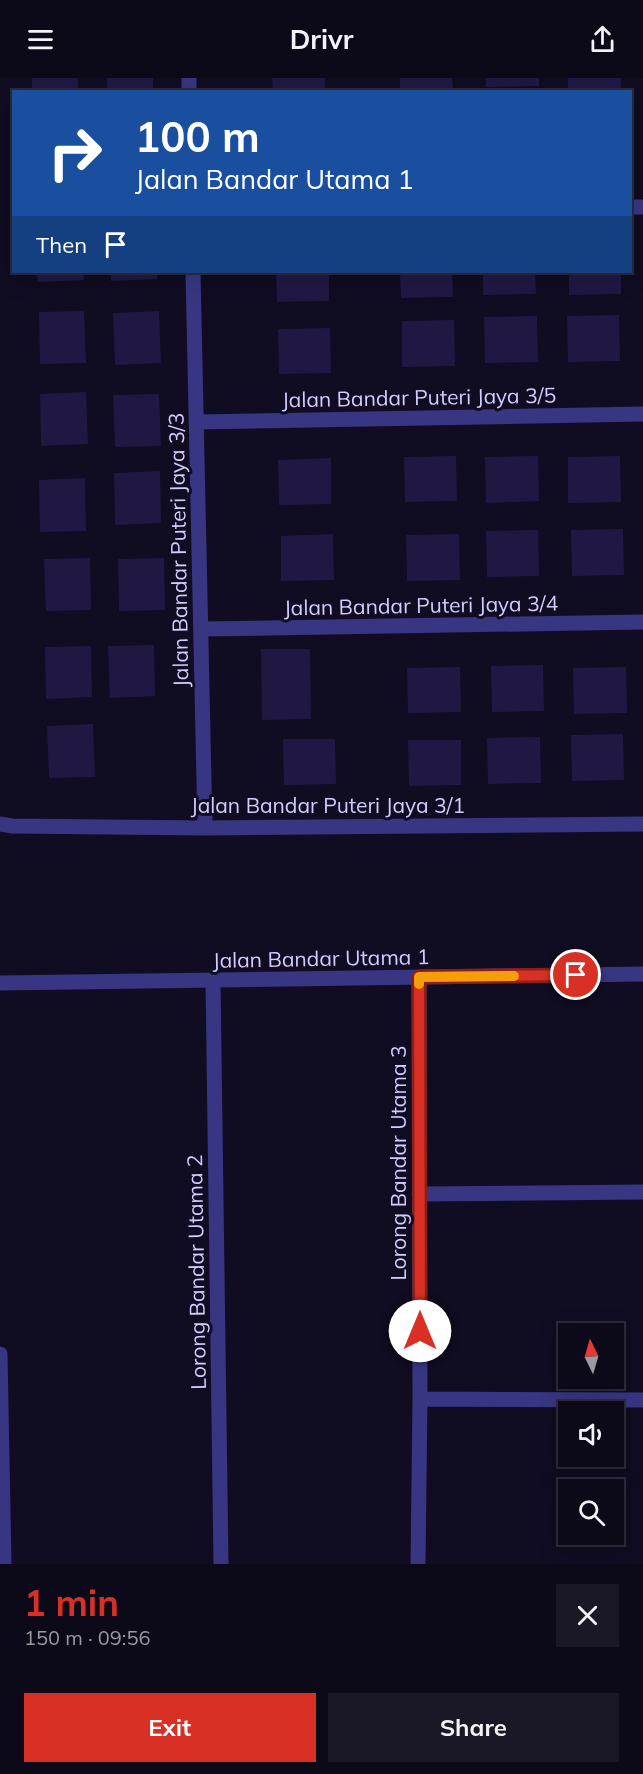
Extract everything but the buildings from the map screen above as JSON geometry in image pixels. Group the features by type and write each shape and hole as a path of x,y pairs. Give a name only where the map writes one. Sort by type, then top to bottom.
{"street":[{"name":"Jalan Bandar Puteri Jaya 3/3","path":"193,273 205,828"},
{"name":"Jalan Bandar Puteri Jaya 3/5","path":"196,422 643,414"},
{"name":"Jalan Bandar Puteri Jaya 3/4","path":"201,629 643,622"},
{"name":"Jalan Bandar Puteri Jaya 3/1","path":"6,825 205,828 643,824"},
{"name":"Jalan Bandar Utama 1","path":"0,983 643,975"},
{"name":"Lorong Bandar Utama 3","path":"418,1564 419,977"},
{"name":"Lorong Bandar Utama 2","path":"213,980 221,1564"},
{"path":"419,1194 643,1192"},
{"path":"0,1354 4,1564"},
{"path":"420,1399 643,1400"}],"slow traffic":[{"path":"419,984 419,977 514,976"}],"route":[{"path":"420,1331 419,977 576,975"}]}
